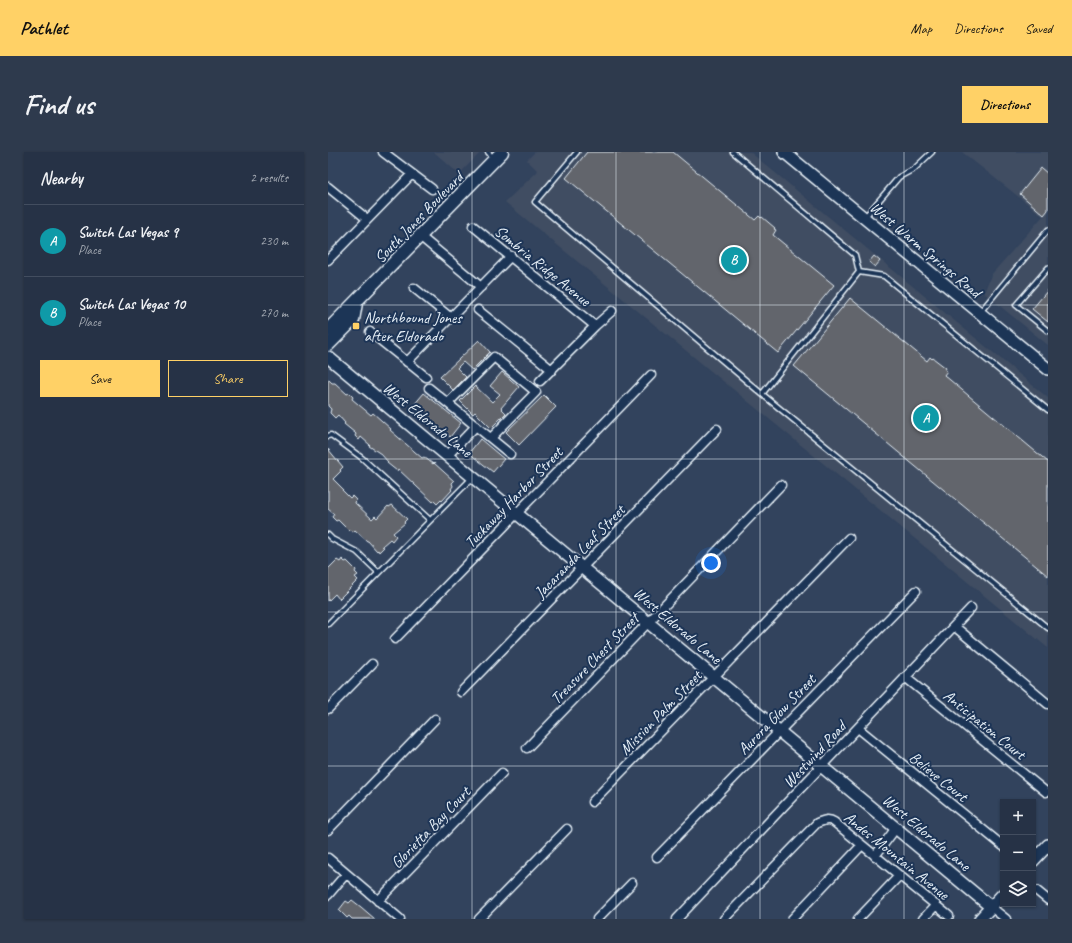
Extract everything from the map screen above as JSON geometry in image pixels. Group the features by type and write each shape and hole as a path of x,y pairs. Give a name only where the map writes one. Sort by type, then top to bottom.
{"main road":[{"name":"South Jones Boulevard","path":"328,322 340,309 356,303 420,237 495,154"},
{"name":"South Jones Boulevard","path":"328,345 352,320 356,303"},
{"path":"328,330 356,303"}],"street":[{"path":"383,152 432,189"},
{"name":"West Warm Springs Road","path":"784,152 1048,369"},
{"path":"328,260 412,174"},
{"path":"328,187 367,219"},
{"name":"Sombria Ridge Avenue","path":"473,226 595,326"},
{"path":"420,237 481,287"},
{"path":"407,362 511,256"},
{"path":"414,288 451,318"},
{"path":"478,310 552,370"},
{"path":"540,381 612,311"},
{"path":"370,332 426,377"},
{"name":"West Eldorado Lane","path":"328,357 517,512 1006,919"},
{"path":"448,403 494,357 536,392 491,438"},
{"name":"Tuckaway Harbor Street","path":"395,639 652,375"},
{"path":"429,388 510,454"},
{"path":"448,455 476,426"},
{"name":"Jacaranda Leaf Street","path":"461,692 717,429"},
{"name":"Treasure Chest Street","path":"527,748 781,485"},
{"name":"Mission Palm Street","path":"592,802 849,538"},
{"name":"Aurora Glow Street","path":"657,857 916,591"},
{"name":"Westwind Road","path":"677,919 971,608"},
{"path":"954,626 1048,704"},
{"path":"328,709 372,664"},
{"name":"Anticipation Court","path":"905,677 1046,792"},
{"path":"328,830 435,719"},
{"name":"Believe Court","path":"858,728 1000,844"},
{"name":"Glorietta Bay Court","path":"378,901 502,774"},
{"name":"Andes Mountain Avenue","path":"724,919 817,823 825,820 834,822 949,916"},
{"path":"875,856 896,828"},
{"path":"479,919 567,829"},
{"path":"792,919 862,845"},
{"path":"1036,858 1048,845"},
{"path":"328,858 400,919"},
{"path":"328,895 346,874"},
{"path":"858,919 899,876"},
{"path":"598,919 632,883"},
{"path":"1037,891 1048,900"},
{"path":"980,919 1000,897"},
{"path":"923,919 936,905"}],"lane":[{"path":"577,152 535,202 762,394 1048,628"},
{"path":"733,152 856,255 859,272 762,394"},
{"path":"864,218 899,177 914,169 932,152"},
{"path":"979,313 1048,230"},
{"path":"1048,268 1016,305 1048,331"},
{"path":"859,272 884,276 1048,410"},
{"path":"328,436 330,435 362,458 430,520"},
{"path":"328,624 464,487 473,476"},
{"path":"328,535 332,539 357,552 378,572"}],"shaded area":[{"path":"434,152 481,152 459,174"},
{"path":"535,152 750,152 1048,398 1048,648 505,202 538,171 527,160"},
{"path":"962,152 1048,152 1048,345 984,293 991,275 1043,216"}],"building":[{"path":"587,152 673,152 755,220 759,216 761,218 762,217 775,228 774,229 776,230 773,235 834,285 778,353 566,178"},
{"path":"1041,168 1048,174 1048,210 1044,215 1020,194"},
{"path":"874,256 880,261 875,267 869,262"},
{"path":"1048,290 1048,322 1032,309"},
{"path":"850,298 927,361 930,357 932,359 933,358 946,368 945,370 947,371 944,375 1048,462 1048,576 794,366"},
{"path":"479,340 490,352 472,370 463,362 457,368 466,377 453,390 440,377"},
{"path":"502,372 519,387 501,408 506,413 491,428 475,412 473,414 460,401 475,386 492,402 500,394 490,386"},
{"path":"328,379 347,394 349,393 353,397 352,399 371,415 373,413 422,458 424,457 433,464 434,463 454,481 452,483 452,490 442,501 441,500 437,504 434,501 433,502 398,469 397,471 387,463 388,462 381,454 369,446 370,445 361,437 359,440 355,436 356,434 344,424 345,423 338,415 335,418 330,413 331,409 328,406"},
{"path":"424,393 461,423 450,437 413,406"},
{"path":"544,395 556,407 519,445 506,432"},
{"path":"480,439 504,459 493,472 469,453"},
{"path":"328,449 343,467 333,479 350,498 352,496 356,500 355,503 372,519 375,516 377,518 388,506 389,507 392,505 407,519 404,522 405,523 393,533 396,536 392,541 390,539 382,546 384,547 379,552 355,530 353,532 350,530 349,531 338,520 336,521 332,517 334,514 328,509"},
{"path":"342,559 345,562 347,561 356,570 355,572 358,575 355,577 358,580 339,599 335,594 328,601 328,569 337,560 340,562"},
{"path":"352,900 375,919 352,919 349,916 347,918 339,910 346,901 349,903"}],"place":[{"name":"Switch Las Vegas 10","path":"734,260"},
{"name":"Northbound Jones after Eldorado","path":"356,326"},
{"name":"Switch Las Vegas 9","path":"926,418"}]}
